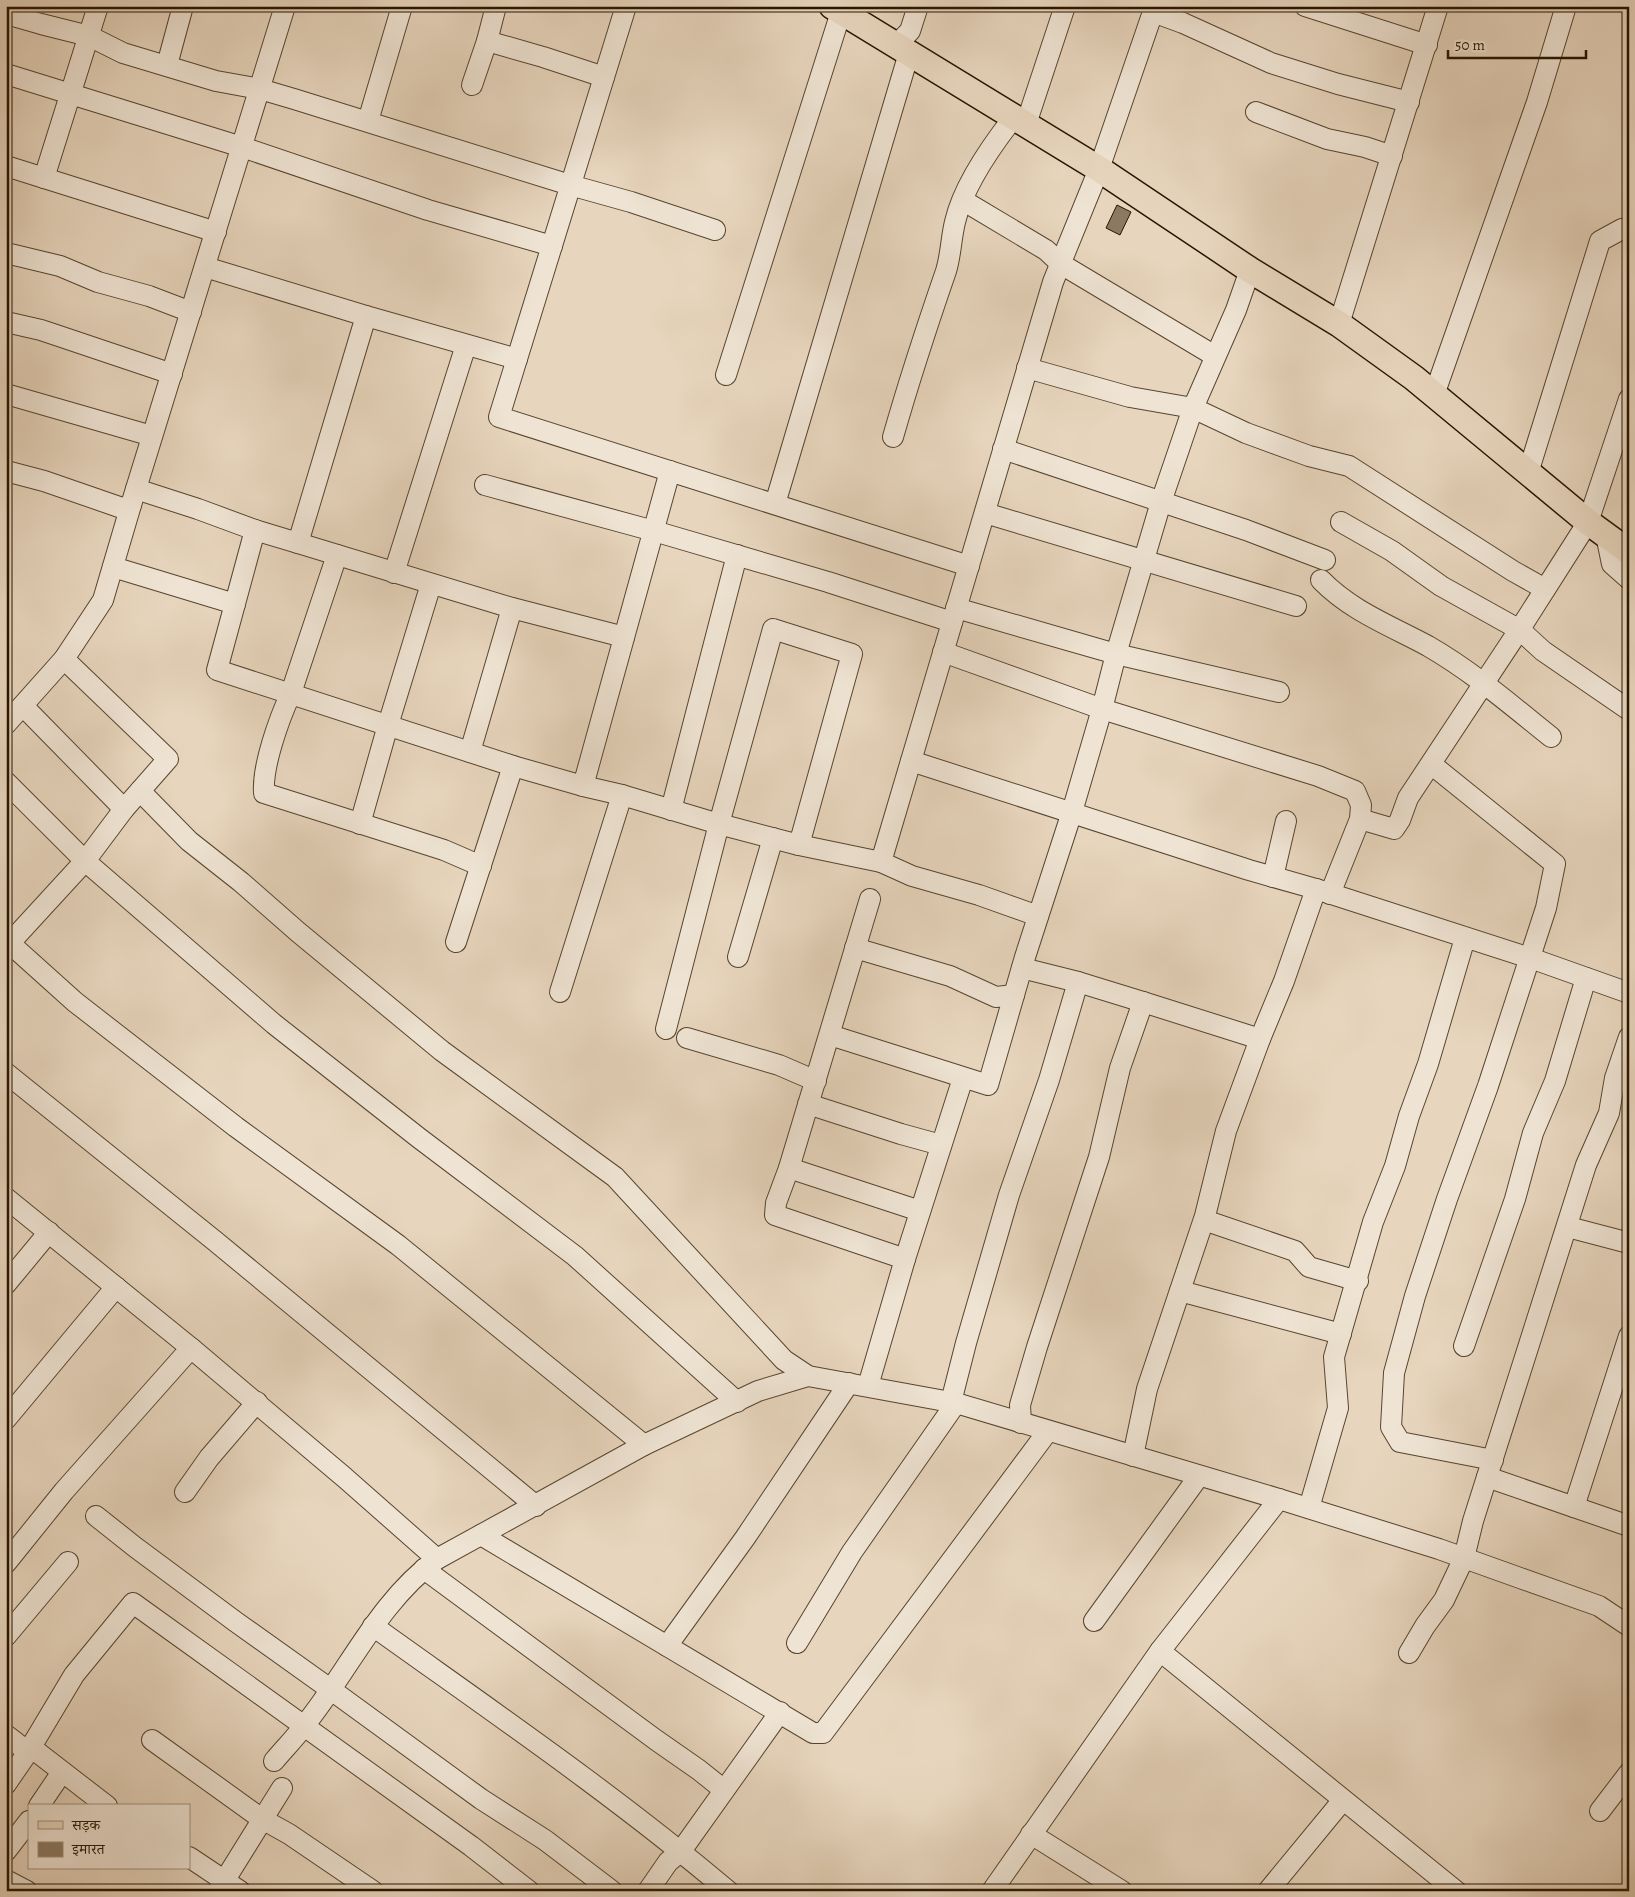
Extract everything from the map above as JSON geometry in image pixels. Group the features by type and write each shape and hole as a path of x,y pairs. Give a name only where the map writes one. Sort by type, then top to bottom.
{"main road":[{"path":"837,9 1099,169 1250,270 1339,324 1434,395 1528,473 1629,552"}],"street":[{"path":"44,178 98,6"},
{"path":"167,65 183,6"},
{"path":"6,724 64,659 103,600 285,6"},
{"path":"368,121 402,6"},
{"path":"472,85 487,41 496,6"},
{"path":"626,6 499,417 969,566"},
{"path":"775,504 903,49 918,6"},
{"path":"893,437 948,265 955,221 971,184 993,144 1020,120 1065,6"},
{"path":"1304,6 1427,45"},
{"path":"1339,324 1438,6"},
{"path":"1434,395 1537,102 1566,6"},
{"path":"726,375 837,9"},
{"path":"881,862 1052,282 1099,169 1154,9 1271,63 1338,84 1409,102"},
{"path":"6,14 89,36 123,53 216,81 260,89 368,121 570,185 631,202 715,230"},
{"path":"487,41 543,56 604,76"},
{"path":"6,74 242,148 428,210 552,246"},
{"path":"1256,112 1327,139 1365,147 1392,156"},
{"path":"6,166 216,232"},
{"path":"964,201 1046,250 1061,264 1215,356"},
{"path":"1528,473 1600,241 1622,229 1629,231"},
{"path":"6,253 60,266 98,282 149,296 191,312"},
{"path":"205,267 466,346 517,359"},
{"path":"830,1035 988,1085 1038,916 1072,812 1144,561 1192,408 1236,310 1250,270"},
{"path":"298,543 366,316"},
{"path":"6,322 41,330 172,374"},
{"path":"394,573 466,346"},
{"path":"1027,368 1130,397 1192,408 1246,433 1309,456 1349,466 1545,589"},
{"path":"6,394 152,436"},
{"path":"1360,820 1394,829 1400,820 1408,798 1520,630 1545,589 1597,528 1629,399"},
{"path":"1003,449 1162,502 1325,560"},
{"path":"6,471 44,481 122,508 133,497"},
{"path":"583,786 670,471"},
{"path":"485,485 654,531 828,582 954,615 1279,692"},
{"path":"133,497 198,509 255,530 394,573 512,608 624,637"},
{"path":"984,513 1296,606"},
{"path":"1341,522 1392,551 1442,586 1520,630 1543,651 1629,710"},
{"path":"1597,528 1612,564 1629,580"},
{"path":"255,530 217,670 514,766 799,845 881,862 912,876 979,895 1038,916"},
{"path":"337,555 291,693 284,708 263,779 264,793 444,850 481,866"},
{"path":"670,810 737,555"},
{"path":"113,567 235,604"},
{"path":"1321,580 1334,593 1378,621 1428,646 1484,683 1551,737"},
{"path":"360,824 431,584"},
{"path":"470,752 512,608"},
{"path":"666,1029 719,824 773,629 852,654 799,845"},
{"path":"943,652 1102,709 1318,776 1354,791 1361,805 1360,820 1323,891 1284,981 1226,1131 1204,1220 1147,1389 1133,1456"},
{"path":"64,659 168,760 124,809 85,861 7,944 75,1002 236,1127 398,1245 644,1445"},
{"path":"23,706 124,809"},
{"path":"911,761 1273,877 1323,891 1629,993"},
{"path":"1431,764 1555,864 1546,908 1528,958 1488,1086 1446,1199 1418,1287 1394,1373 1391,1428 1400,1442 1490,1468 1574,1507 1629,1526"},
{"path":"456,942 514,766"},
{"path":"6,782 85,861 274,1024 419,1138 575,1256 737,1402"},
{"path":"140,790 189,841 241,882 298,932 442,1051 615,1177 784,1360 808,1376 953,1402 1309,1508 1464,1558 1598,1606 1629,1626"},
{"path":"560,992 622,795"},
{"path":"1273,877 1286,821"},
{"path":"738,957 774,838"},
{"path":"870,899 816,1081 776,1203 775,1215 905,1259"},
{"path":"1309,1508 1338,1408 1334,1357 1358,1281 1373,1222 1395,1166 1409,1116 1428,1064 1465,938"},
{"path":"855,948 950,976 996,997 1014,995"},
{"path":"1022,968 1078,982 1260,1039"},
{"path":"1464,1346 1515,1199 1534,1133 1555,1081 1586,978"},
{"path":"797,1643 852,1552 953,1402 966,1343 1009,1195 1049,1080 1078,982"},
{"path":"1021,1422 1020,1405 1099,1157 1120,1068 1143,1002"},
{"path":"1409,1653 1424,1626 1444,1600 1464,1558 1473,1521 1586,1165 1609,1114 1615,1078 1629,1036"},
{"path":"688,1038 779,1065 816,1081"},
{"path":"6,1073 215,1241 536,1506"},
{"path":"667,1646 859,1384 905,1259 963,1078"},
{"path":"808,1104 942,1145"},
{"path":"789,1168 920,1211"},
{"path":"6,1198 256,1402 430,1564 656,1740 724,1790"},
{"path":"1204,1220 1295,1251 1309,1267 1358,1281"},
{"path":"1568,1226 1629,1244"},
{"path":"6,1284 49,1232"},
{"path":"6,1419 116,1287"},
{"path":"1180,1291 1341,1334"},
{"path":"1574,1507 1629,1336"},
{"path":"6,1563 64,1491 192,1348"},
{"path":"274,1761 305,1726 373,1626 400,1592 430,1564 644,1445 758,1392 808,1376"},
{"path":"184,1492 209,1458 256,1402"},
{"path":"481,1535 813,1733 823,1733 1048,1431"},
{"path":"1094,1621 1198,1476"},
{"path":"992,1891 1160,1651 1279,1499"},
{"path":"96,1516 236,1622 481,1799 545,1840 612,1891"},
{"path":"6,1636 68,1562"},
{"path":"6,1784 28,1752 74,1674 133,1603 471,1846 529,1891"},
{"path":"373,1626 576,1772 681,1851 728,1891"},
{"path":"1160,1651 1453,1890"},
{"path":"648,1891 668,1862 681,1851 780,1712"},
{"path":"6,1735 28,1752 37,1752 104,1804"},
{"path":"152,1740 262,1819 289,1834 373,1891"},
{"path":"40,1804 62,1772"},
{"path":"1600,1811 1629,1774"},
{"path":"190,1858 227,1888 262,1819 282,1788"},
{"path":"1268,1891 1343,1800"},
{"path":"6,1851 28,1822"},
{"path":"1031,1834 1122,1891"},
{"path":"6,1880 27,1891"}],"building":[{"path":"1117,205 1131,212 1120,235 1106,228"}]}
